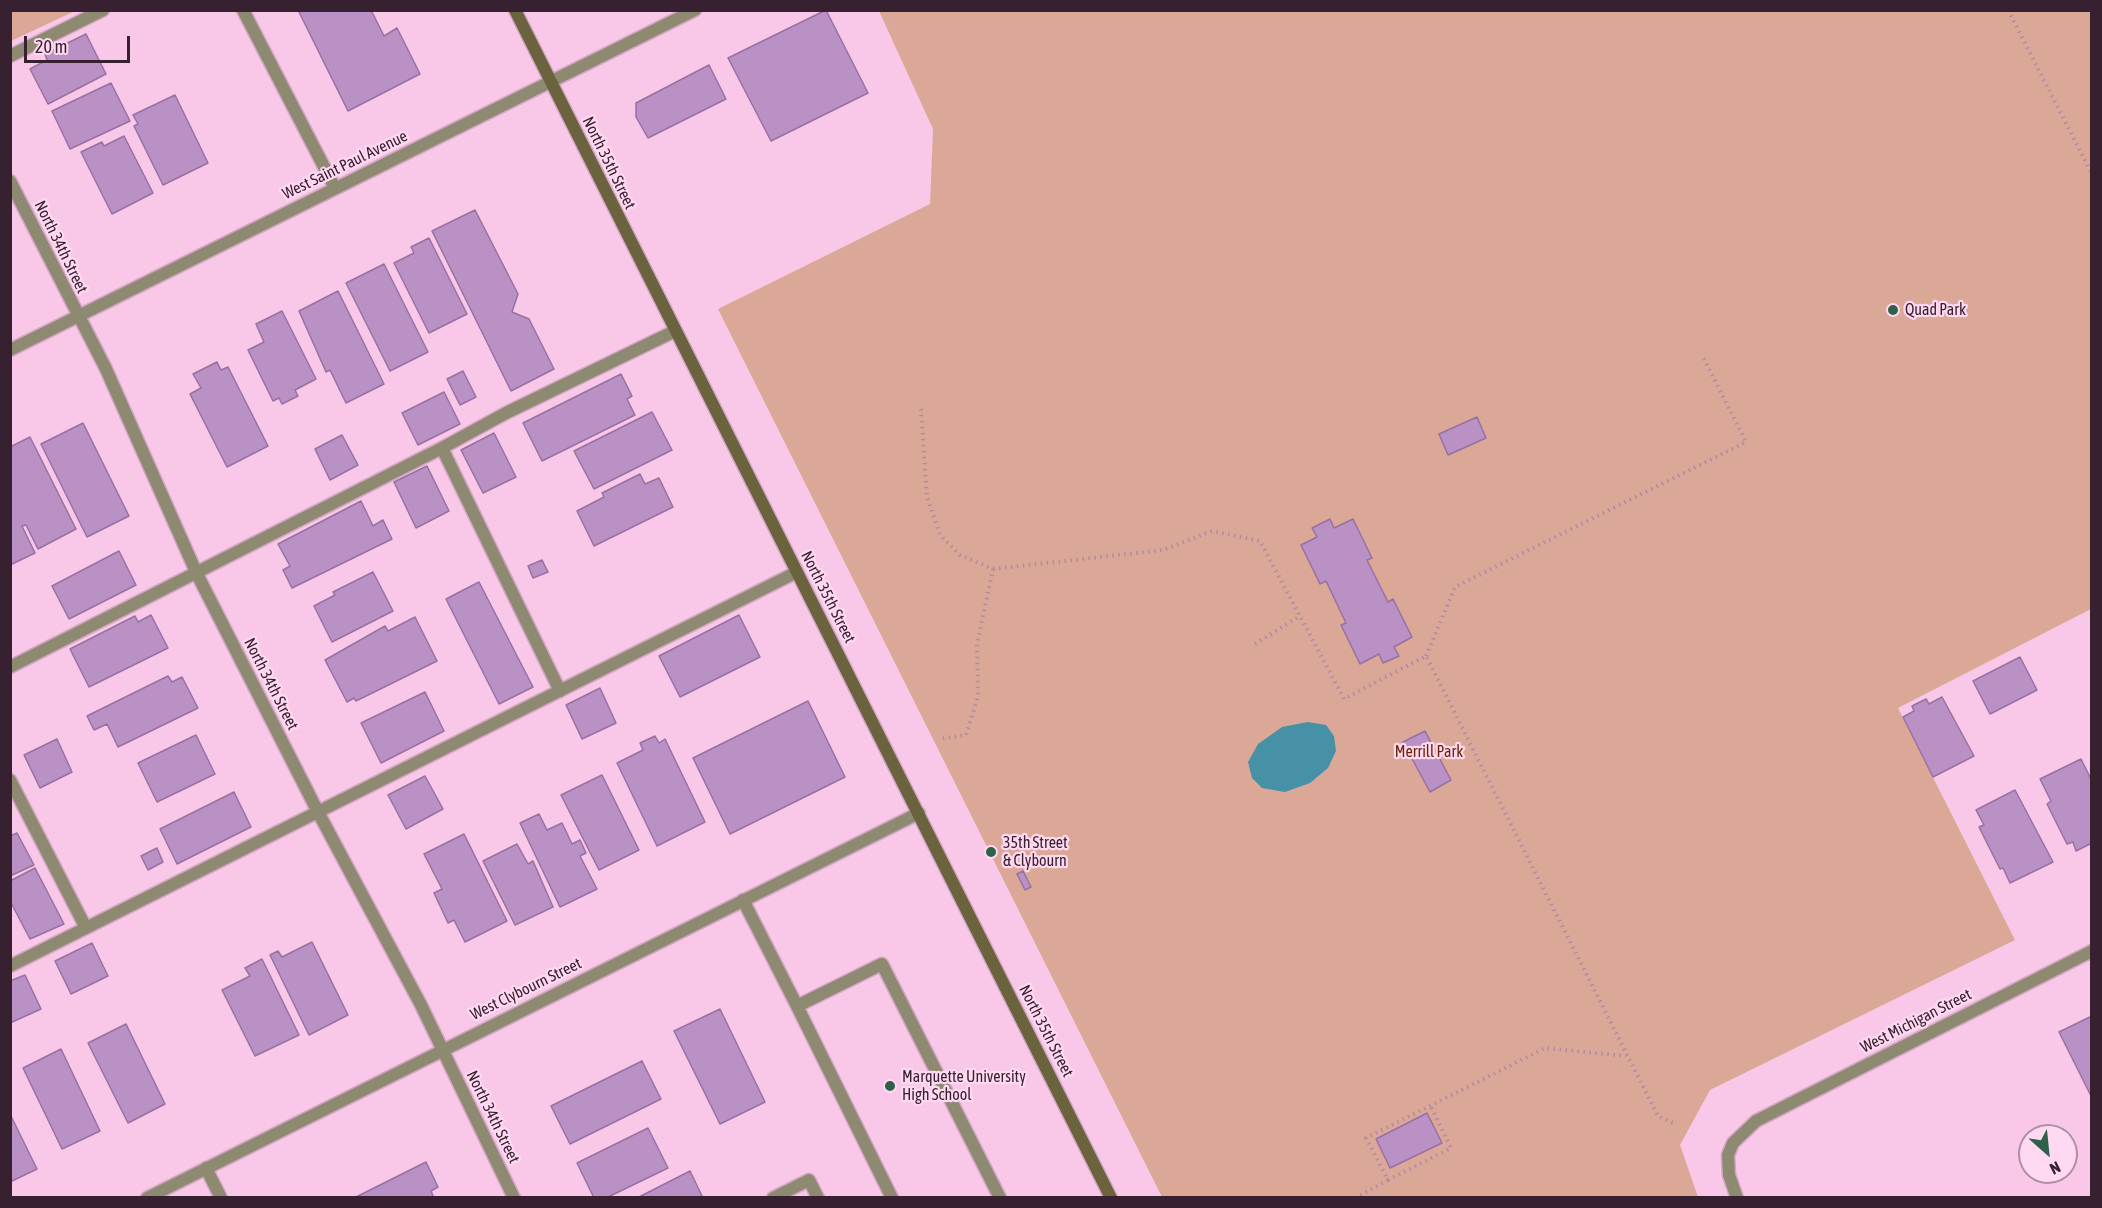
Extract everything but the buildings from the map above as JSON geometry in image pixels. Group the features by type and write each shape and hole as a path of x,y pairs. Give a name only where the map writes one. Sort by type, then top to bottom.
{"main road":[{"name":"North 35th Street","path":"514,10 1111,1197"}],"street":[{"path":"10,56 103,10"},
{"path":"243,10 335,188"},
{"name":"West Saint Paul Avenue","path":"10,350 695,10"},
{"name":"North 34th Street","path":"10,181 106,369 197,574 442,1050 514,1197"},
{"path":"10,667 197,574 506,413 675,331"},
{"path":"442,448 560,690"},
{"path":"10,966 796,572"},
{"path":"10,780 86,928"},
{"name":"West Clybourn Street","path":"147,1197 919,813"},
{"path":"743,900 892,1197"},
{"name":"West Michigan Street","path":"1737,1197 1729,1175 1728,1155 1733,1143 1756,1121 2091,951"},
{"path":"797,1006 882,964 1000,1197"},
{"path":"206,1168 221,1197"},
{"path":"773,1197 809,1180 818,1197"}],"path":[{"path":"2008,10 2091,174"},
{"path":"921,409 927,497 940,536 960,555 993,569 1162,550 1212,531 1260,541 1344,699 1426,656 1455,587 1746,442 1703,357"},
{"path":"939,739 966,735 978,697 976,644 993,569"},
{"path":"1255,645 1300,616"},
{"path":"1426,656 1658,1116 1673,1123"},
{"path":"1388,1180 1366,1138 1545,1048 1627,1056"},
{"path":"1355,1197 1451,1148 1430,1106"}],"green space":[{"path":"11,10 75,10 75,11 11,41"},
{"name":"Merrill Park","path":"879,11 2091,11 2091,609 1898,708 2015,940 1710,1090 1680,1145 1698,1197 1162,1197 718,309 930,204 933,129"}],"water":[{"path":"1308,722 1326,725 1334,736 1336,751 1328,768 1310,783 1285,792 1262,788 1252,778 1248,762 1258,744 1282,727"}],"place":[{"name":"Quad Park","path":"1893,310"},
{"name":"35th Street & Clybourn","path":"991,852"},
{"name":"Marquette University High School","path":"890,1086"}]}
